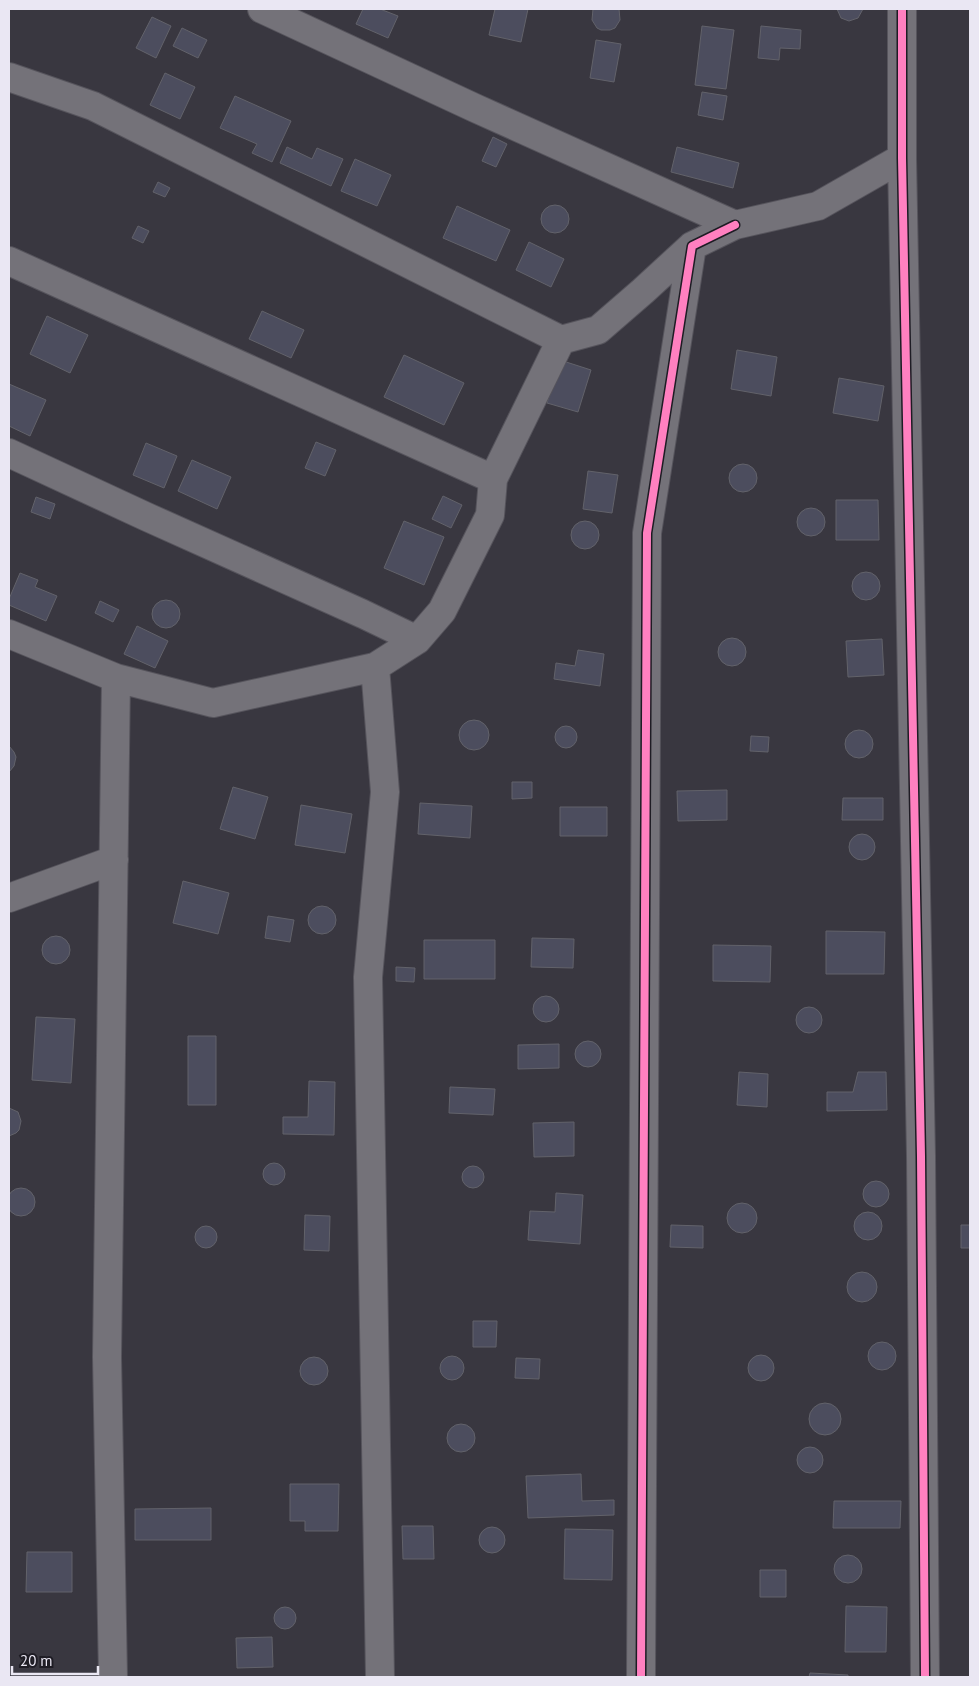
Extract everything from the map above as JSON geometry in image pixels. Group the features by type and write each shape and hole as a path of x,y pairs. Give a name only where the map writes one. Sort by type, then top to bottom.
{"street":[{"path":"902,9 902,158 921,1156 925,1677"},
{"path":"275,12 735,225"},
{"path":"9,77 93,106 562,340 598,330 692,246 735,225 818,206 902,158"},
{"path":"641,1677 647,533 692,246"},
{"path":"9,261 493,479"},
{"path":"9,634 116,678 212,703 375,667 417,640 442,611 490,515 493,479 562,340"},
{"path":"9,453 417,640"},
{"path":"375,667 385,792 368,977 380,1677"},
{"path":"113,1677 107,1357 116,678"},
{"path":"9,898 114,860"}],"building":[{"path":"363,9 380,9 398,16 388,38 356,24"},
{"path":"495,9 528,9 521,42 489,35"},
{"path":"593,9 619,9 620,20 615,28 601,30 597,28 592,20"},
{"path":"837,9 863,9 858,18 849,21 841,18"},
{"path":"152,17 171,26 156,58 136,48"},
{"path":"702,26 734,30 726,89 695,85"},
{"path":"761,26 801,30 800,49 780,48 779,60 758,58"},
{"path":"182,28 207,40 198,58 173,46"},
{"path":"596,40 621,44 614,82 590,78"},
{"path":"165,73 195,87 180,119 150,105"},
{"path":"702,92 727,96 723,120 698,115"},
{"path":"235,96 291,121 272,162 252,153 257,144 220,128"},
{"path":"493,137 507,144 496,167 482,161"},
{"path":"287,147 312,159 317,148 343,159 331,186 280,163"},
{"path":"677,147 739,163 733,188 671,172"},
{"path":"355,159 391,175 377,206 341,191"},
{"path":"158,182 170,188 165,197 153,192"},
{"path":"555,205 565,209 569,219 565,229 555,233 545,229 541,219 545,209"},
{"path":"457,206 510,230 496,261 443,238"},
{"path":"138,226 149,231 143,243 132,238"},
{"path":"529,242 564,259 551,287 516,270"},
{"path":"262,311 304,330 291,358 249,339"},
{"path":"47,316 88,335 70,373 30,354"},
{"path":"737,350 777,357 771,396 731,389"},
{"path":"404,355 464,383 444,425 384,397"},
{"path":"560,360 591,370 578,412 547,403"},
{"path":"839,378 884,386 878,421 833,413"},
{"path":"9,384 46,400 30,436 9,426"},
{"path":"316,442 336,450 325,476 305,468"},
{"path":"146,443 177,456 164,488 133,475"},
{"path":"192,460 231,477 217,509 178,491"},
{"path":"743,464 753,468 757,478 753,488 743,492 733,488 729,478 733,468"},
{"path":"588,471 618,475 612,513 583,509"},
{"path":"443,496 462,505 451,528 432,519"},
{"path":"36,497 55,504 50,519 31,512"},
{"path":"836,500 878,500 879,540 836,540"},
{"path":"811,508 821,512 825,522 821,532 811,536 801,532 797,522 801,512"},
{"path":"404,521 444,537 424,585 384,568"},
{"path":"585,521 595,525 599,535 595,545 585,549 575,545 571,535 575,525"},
{"path":"866,572 876,576 880,586 876,596 866,600 856,596 852,586 856,576"},
{"path":"20,573 38,580 35,587 57,596 46,621 9,605 9,599"},
{"path":"166,600 176,604 180,614 176,624 166,628 156,624 152,614 156,604"},
{"path":"100,601 119,610 113,622 95,613"},
{"path":"137,626 168,641 155,668 124,654"},
{"path":"732,638 742,642 746,652 742,662 732,666 722,662 718,652 722,642"},
{"path":"882,639 884,675 848,677 846,641"},
{"path":"578,650 604,654 600,686 554,679 556,663 575,666"},
{"path":"474,720 484,725 489,735 484,745 474,750 464,745 459,735 464,725"},
{"path":"562,726 570,726 577,733 577,741 570,748 562,748 555,741 555,733"},
{"path":"859,730 869,734 873,744 869,754 859,758 849,754 845,744 849,734"},
{"path":"751,736 769,737 768,752 750,751"},
{"path":"9,746 16,757 14,766 9,772"},
{"path":"512,782 532,782 532,798 512,799"},
{"path":"233,787 268,797 255,839 220,829"},
{"path":"727,790 727,820 678,821 677,791"},
{"path":"843,798 883,798 883,820 842,820"},
{"path":"420,803 472,806 470,838 418,834"},
{"path":"301,805 352,814 345,853 295,845"},
{"path":"560,807 607,807 607,836 560,836"},
{"path":"862,834 871,838 875,847 871,856 862,860 853,856 849,847 853,838"},
{"path":"183,881 229,893 218,934 173,923"},
{"path":"322,906 332,910 336,920 332,930 322,934 312,930 308,920 312,910"},
{"path":"268,916 294,920 290,942 265,938"},
{"path":"826,931 885,932 884,974 826,974"},
{"path":"56,936 66,940 70,950 66,960 56,964 46,960 42,950 46,940"},
{"path":"532,938 574,939 573,968 531,967"},
{"path":"424,940 495,940 495,979 424,979"},
{"path":"713,945 771,946 770,982 713,981"},
{"path":"396,967 415,968 414,982 396,981"},
{"path":"546,996 555,1000 559,1009 555,1018 546,1022 537,1018 533,1009 537,1000"},
{"path":"809,1007 819,1010 822,1020 819,1030 809,1033 799,1030 796,1020 799,1010"},
{"path":"36,1017 75,1019 71,1083 32,1080"},
{"path":"188,1036 216,1036 216,1105 188,1105"},
{"path":"588,1041 597,1045 601,1054 597,1063 588,1067 579,1063 575,1054 579,1045"},
{"path":"559,1044 559,1068 518,1069 518,1045"},
{"path":"739,1072 768,1074 767,1107 737,1105"},
{"path":"858,1072 886,1072 887,1110 827,1111 827,1092 853,1092"},
{"path":"309,1081 335,1082 334,1135 283,1134 283,1117 308,1117"},
{"path":"450,1087 495,1089 493,1115 449,1113"},
{"path":"9,1108 18,1112 21,1121 19,1130 9,1136"},
{"path":"574,1122 574,1156 534,1157 533,1123"},
{"path":"274,1163 282,1166 285,1174 282,1182 274,1185 266,1182 263,1174 266,1166"},
{"path":"473,1166 481,1169 484,1177 481,1185 473,1188 465,1185 462,1177 465,1169"},
{"path":"876,1181 885,1185 889,1194 885,1203 876,1207 867,1203 863,1194 867,1185"},
{"path":"21,1188 31,1192 35,1202 31,1212 21,1216 11,1212 7,1202 11,1192"},
{"path":"556,1193 583,1195 580,1244 528,1240 530,1211 555,1212"},
{"path":"742,1203 753,1207 757,1218 753,1229 742,1233 731,1229 727,1218 731,1207"},
{"path":"868,1212 878,1216 882,1226 878,1236 868,1240 858,1236 854,1226 858,1216"},
{"path":"305,1215 330,1216 329,1251 304,1250"},
{"path":"671,1225 703,1226 703,1248 670,1247"},
{"path":"961,1225 970,1225 970,1248 961,1248"},
{"path":"202,1226 210,1226 217,1233 217,1241 210,1248 202,1248 195,1241 195,1233"},
{"path":"862,1272 868,1273 876,1281 876,1293 868,1301 862,1302 856,1301 848,1293 847,1287 848,1281 856,1273"},
{"path":"473,1321 497,1321 496,1347 473,1347"},
{"path":"882,1342 892,1346 896,1356 892,1366 882,1370 872,1366 868,1356 872,1346"},
{"path":"761,1355 770,1359 774,1368 770,1377 761,1381 752,1377 748,1368 752,1359"},
{"path":"452,1356 461,1359 464,1368 461,1377 452,1380 443,1377 440,1368 443,1359"},
{"path":"314,1357 324,1361 328,1371 324,1381 314,1385 304,1381 300,1371 304,1361"},
{"path":"516,1358 540,1359 539,1379 515,1378"},
{"path":"825,1403 836,1408 841,1419 836,1430 825,1435 814,1430 809,1419 814,1408"},
{"path":"461,1424 471,1428 475,1438 471,1448 461,1452 451,1448 447,1438 451,1428"},
{"path":"810,1447 819,1451 823,1460 819,1469 810,1473 801,1469 797,1460 801,1451"},
{"path":"581,1474 582,1501 614,1500 614,1515 528,1518 526,1476"},
{"path":"290,1484 339,1484 338,1531 305,1531 305,1521 290,1521"},
{"path":"834,1501 901,1501 900,1528 833,1528"},
{"path":"211,1508 211,1540 135,1540 135,1509"},
{"path":"402,1526 433,1526 434,1559 403,1559"},
{"path":"492,1527 501,1531 505,1540 501,1549 492,1553 483,1549 479,1540 483,1531"},
{"path":"565,1529 613,1530 612,1580 564,1579"},
{"path":"27,1552 72,1552 72,1592 26,1592"},
{"path":"848,1555 858,1559 862,1569 858,1579 848,1583 838,1579 834,1569 838,1559"},
{"path":"760,1570 786,1570 786,1597 760,1597"},
{"path":"846,1606 887,1607 886,1652 845,1652"},
{"path":"285,1607 293,1610 296,1618 293,1626 285,1629 277,1626 274,1618 277,1610"},
{"path":"272,1637 273,1667 237,1668 236,1638"},
{"path":"810,1673 848,1675 848,1677 809,1677"}],"cycle path":[{"path":"902,9 902,158 921,1156 925,1677"},
{"path":"641,1677 647,533 692,246 735,225"}]}
